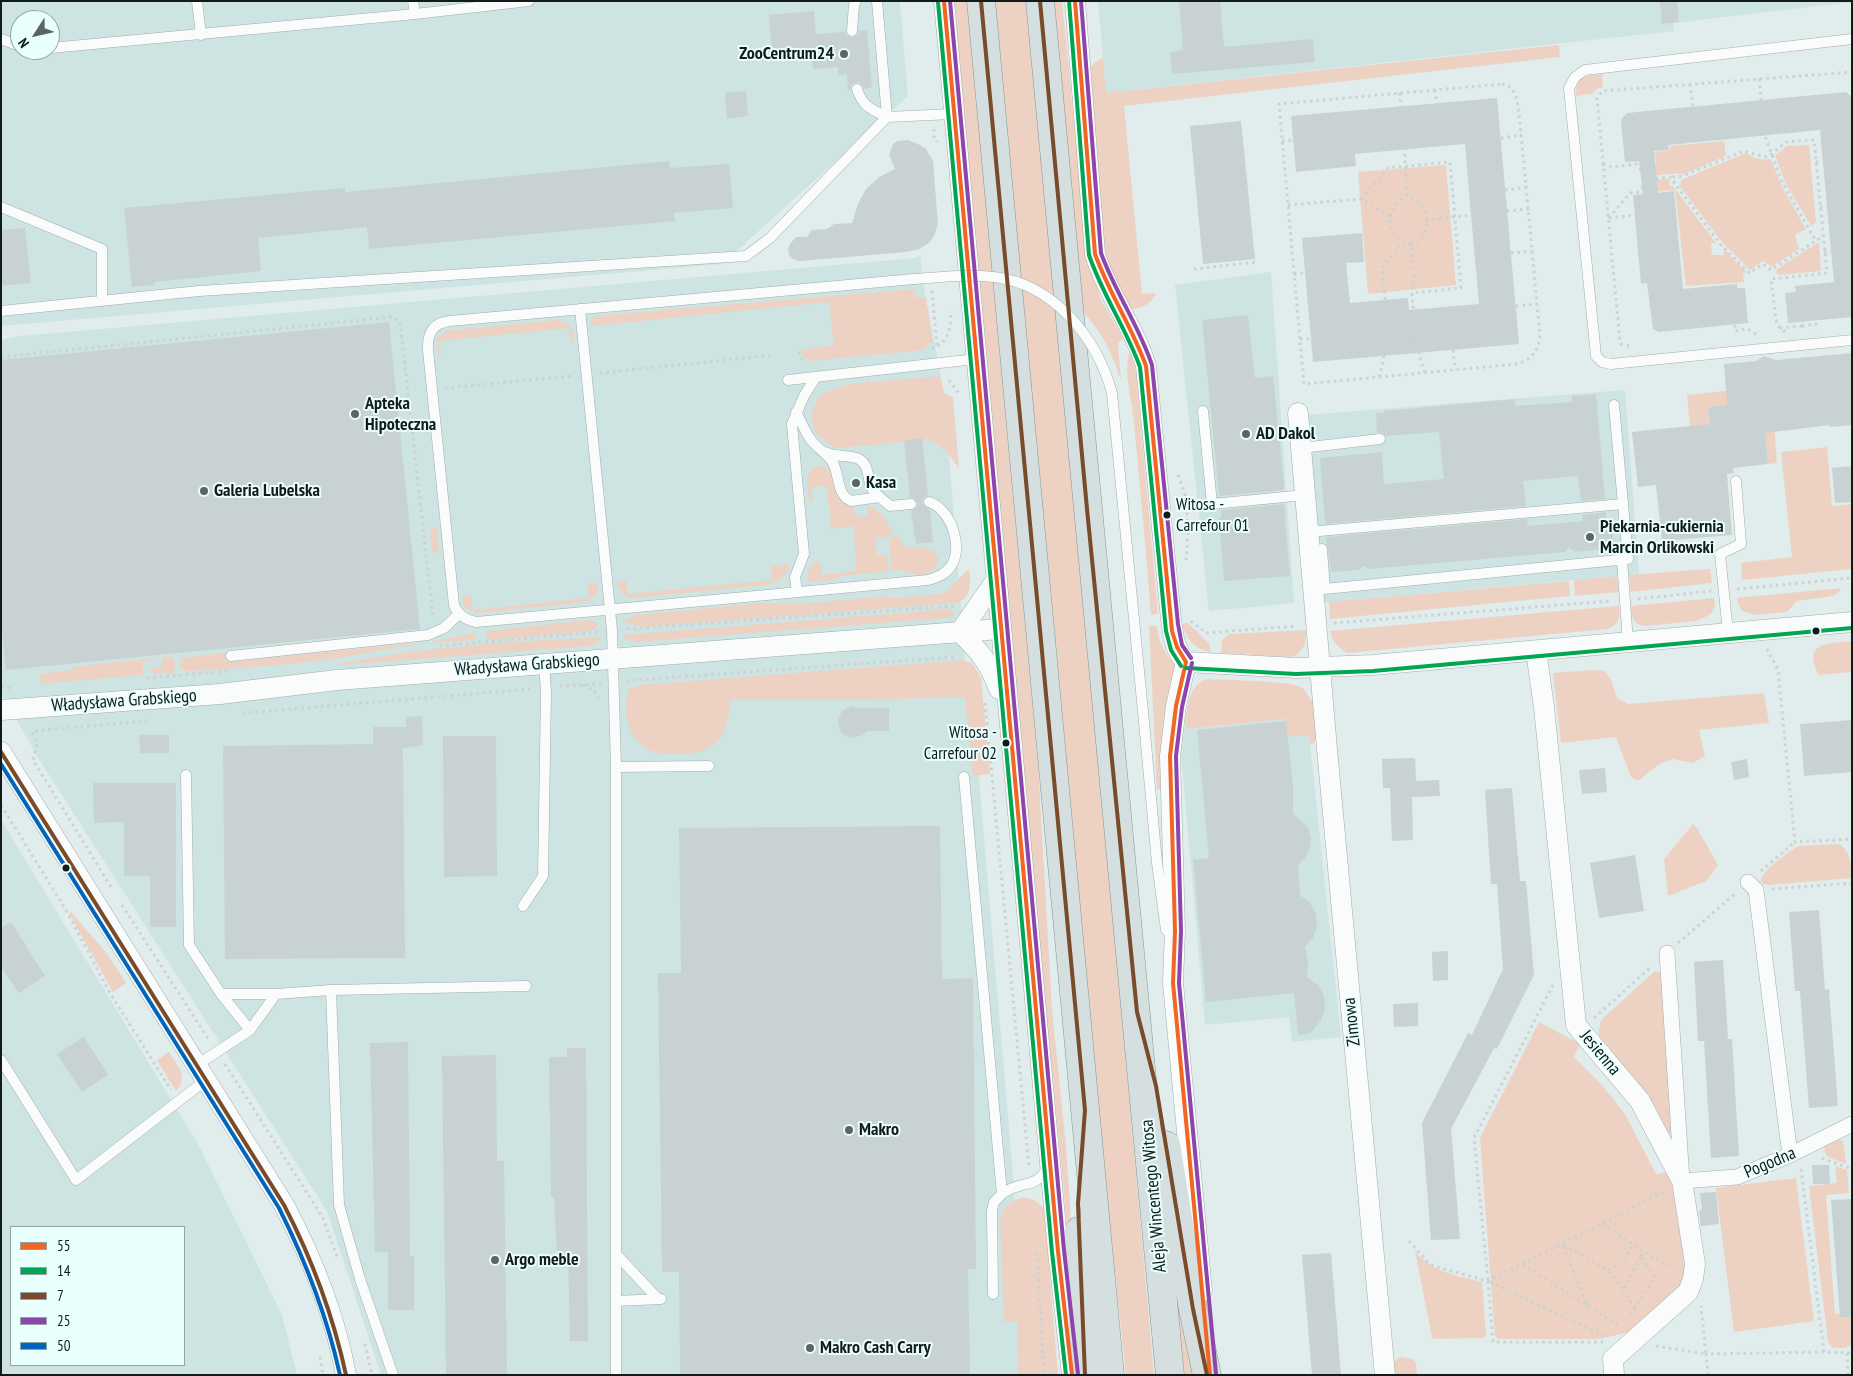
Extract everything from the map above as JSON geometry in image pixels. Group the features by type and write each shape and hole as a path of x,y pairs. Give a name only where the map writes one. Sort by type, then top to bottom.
{"main road":[{"path":"981,1 1110,1375"},
{"name":"Aleja Wincentego Witosa","path":"1040,1 1170,1375"},
{"path":"1137,1012 1156,1086 1193,1309 1209,1375"},
{"path":"1085,1110 1078,1204 1085,1375"}],"street":[{"path":"944,1 952,114 1050,1161 1072,1375"},
{"path":"1075,1 1095,254 1100,273 1140,346 1146,366 1171,619 1175,645 1179,654 1186,662 1320,668 1536,651 1852,622"},
{"name":"Zimowa","path":"1298,413 1385,1375"},
{"path":"996,579 960,632 978,650 991,667 1008,712"},
{"name":"Władysława Grabskiego","path":"1,710 210,695 338,680 544,663 1000,629"},
{"name":"Jesienna","path":"1536,651 1544,707 1576,1025 1640,1101 1682,1181 1695,1264 1693,1279"},
{"path":"1186,662 1176,706 1170,756 1175,931 1174,983 1209,1375"},
{"path":"1,752 265,1171 298,1232 324,1293 346,1375"},
{"path":"1752,886 1796,1152"},
{"path":"1668,953 1682,1181"},
{"name":"Pogodna","path":"1682,1181 1737,1177 1796,1152 1852,1124"},
{"path":"1614,1375 1613,1359 1624,1342 1688,1292 1693,1279"}],"lane":[{"path":"197,1 201,35"},
{"path":"413,1 414,14"},
{"path":"60,47 201,35 529,1"},
{"path":"852,31 856,1"},
{"path":"1,311 199,290 746,256 770,238 886,117 877,1"},
{"path":"1852,39 1585,70 1575,77 1569,88 1596,356 1602,362 1611,364 1852,340"},
{"path":"857,89 860,98 867,107 886,117 952,114"},
{"path":"1,207 102,250 102,301"},
{"path":"929,502 942,508 953,528 956,549 955,559 950,568 940,577 928,580 610,610 476,622 468,620 459,614 454,605 432,398 428,337 435,326 441,322 976,275 1019,283 1046,297 1072,318 1102,362 1112,393 1157,863 1174,983"},
{"path":"580,309 610,610 613,659 616,767 616,1375"},
{"path":"788,380 976,359"},
{"path":"797,592 795,578 804,554 792,424 804,396 816,378"},
{"path":"1322,548 1325,589 1628,559 1614,405"},
{"path":"1203,411 1212,504 1305,495"},
{"path":"796,412 812,440 829,457 834,465 844,496 851,501 880,497"},
{"path":"1301,448 1380,439"},
{"path":"820,449 831,455 858,459 865,464 869,472 871,488 890,506 910,504"},
{"path":"1728,633 1720,554 1741,544 1736,481"},
{"path":"1308,532 1623,504"},
{"path":"1622,560 1628,642"},
{"path":"231,656 428,635 444,628 459,614"},
{"path":"523,906 543,876 546,688 544,663"},
{"path":"616,767 709,766"},
{"path":"186,775 189,945 221,994 250,1030"},
{"path":"964,778 1002,1194"},
{"path":"221,994 526,986"},
{"path":"331,990 339,1205 360,1278 393,1375"},
{"path":"1,1060 76,1180 179,1101 202,1073 250,1030 276,994"},
{"path":"993,1294 992,1212 994,1202 1008,1189 1038,1180 1042,1177 1050,1161"},
{"path":"616,1254 661,1299 616,1301"}],"path":[{"path":"1635,346 1625,346 1620,341 1597,98 1602,91 1852,72"},
{"path":"1759,78 1765,136 1782,182 1816,240"},
{"path":"1502,84 1509,85 1517,98 1527,187 1540,345 1528,360 1518,364 1304,384 1279,104 1435,90 1502,84"},
{"path":"1690,84 1692,107"},
{"path":"1435,90 1436,104"},
{"path":"1400,94 1401,107"},
{"path":"1501,138 1522,135"},
{"path":"1282,141 1293,140"},
{"path":"1608,218 1630,193 1639,192 1650,179 1682,176 1744,151 1765,157 1772,154 1786,142 1814,140 1826,273 1771,280 1776,320 1780,328 1788,334 1780,334"},
{"path":"1404,141 1408,195"},
{"path":"1361,199 1388,168 1450,162 1461,288 1412,293"},
{"path":"1816,162 1823,162"},
{"path":"1603,164 1612,167 1636,164 1650,179"},
{"path":"1673,177 1673,181 1721,245 1750,273 1763,264 1771,270 1823,236"},
{"path":"1506,190 1527,187"},
{"path":"1408,195 1416,198 1425,211 1426,229 1418,243 1406,245 1392,232 1390,216 1394,207 1408,195"},
{"path":"1288,205 1361,199 1390,216"},
{"path":"1820,207 1827,206"},
{"path":"1508,211 1529,209"},
{"path":"1426,220 1471,215"},
{"path":"1608,218 1635,215"},
{"path":"1379,377 1385,356 1388,329 1382,268 1402,242"},
{"path":"1411,244 1415,327 1420,358 1425,373"},
{"path":"1511,253 1532,251"},
{"path":"1824,252 1832,251"},
{"path":"1194,269 1257,262"},
{"path":"1294,274 1305,273"},
{"path":"932,291 937,346 942,344 945,339"},
{"path":"1516,306 1537,304"},
{"path":"1,356 392,317 400,321 433,622"},
{"path":"1780,328 1802,324 1816,324"},
{"path":"1735,325 1736,330 1748,329 1758,336"},
{"path":"1807,332 1825,331"},
{"path":"1748,337 1766,335"},
{"path":"1300,340 1310,339"},
{"path":"1453,350 1455,370"},
{"path":"596,373 774,355"},
{"path":"441,389 576,376"},
{"path":"408,392 414,392"},
{"path":"1733,589 1852,578"},
{"path":"1213,633 1625,600 1713,591"},
{"path":"1766,646 1778,670 1795,842"},
{"path":"242,713 613,684 634,680 962,656"},
{"path":"985,699 1030,1183"},
{"path":"112,888 33,760 37,743 32,732 154,720"},
{"path":"1,805 66,910 110,993 179,1101"},
{"path":"1581,1030 1668,953 1752,886 1795,842 1852,839"},
{"path":"1752,886 1852,883"},
{"path":"117,897 203,1031"},
{"path":"1569,954 1474,1138 1493,1342 1624,1342 1706,1354 1850,1353 1848,1375"},
{"path":"1824,1352 1796,1152 1852,1169"},
{"path":"1488,1281 1602,1224 1682,1181"},
{"path":"1602,1224 1644,1252 1693,1279"},
{"path":"1409,1241 1426,1261 1433,1266 1488,1281 1624,1342"},
{"path":"1562,1244 1608,1270 1635,1308"},
{"path":"1562,1244 1589,1308"},
{"path":"1608,1270 1621,1264 1633,1245"},
{"path":"1036,1247 1044,1375"},
{"path":"1623,1290 1644,1252"},
{"path":"1523,1264 1622,1329 1655,1277 1641,1256"},
{"path":"1706,1354 1708,1375"}],"shaded area":[{"path":"1,1 900,1 908,96 722,264 1,326"},
{"path":"953,1 970,1 991,261 1038,763 1052,1009 1066,1146 1076,1298 1074,1298 1014,674"},
{"path":"993,1 1027,1 1154,1375 1126,1375 1104,1170 1056,647"},
{"path":"1052,1 1062,1 1090,263 1101,300 1123,338 1118,344 1121,380 1100,333 1080,310"},
{"path":"1098,1 1852,2 1674,23 1674,31 1106,93"},
{"path":"1559,45 1560,57 1124,106 1142,294 1156,293 1152,300 1143,307 1131,309 1126,305 1102,252 1090,69 1094,63 1103,58 1106,93"},
{"path":"1602,74 1603,88 1598,88 1592,94 1576,96 1579,81 1587,76"},
{"path":"1724,141 1726,156 1681,175 1681,173 1651,176 1647,166 1656,164 1655,152 1670,150 1670,146"},
{"path":"1809,145 1816,223 1811,226 1785,182 1775,155 1787,146"},
{"path":"1746,153 1758,159 1771,159 1781,185 1806,229 1795,235 1799,249 1772,267 1763,261 1750,270 1722,242 1679,185 1681,180"},
{"path":"1446,165 1456,285 1368,294 1358,172"},
{"path":"1669,179 1670,186 1673,186 1716,243 1711,243 1712,255 1724,255 1724,249 1746,272 1743,275 1744,282 1686,286 1675,190 1645,193 1651,180"},
{"path":"1819,242 1821,271 1780,275 1776,273 1777,269"},
{"path":"920,255 924,289 944,393 966,670 974,722 1014,1187 1026,1375 381,1375 327,1211 39,759 1,693 1,340 21,336 916,258"},
{"path":"1271,272 1294,603 1209,611 1175,285"},
{"path":"915,289 916,298 926,298 933,341 924,350 810,361 802,356 802,350 834,345 829,302 591,326 592,319 596,316"},
{"path":"558,320 571,327 573,330 573,342 571,343 569,328 439,341 441,355 437,352 437,339 446,331"},
{"path":"1131,347 1136,373 1158,614 1151,615 1134,423 1127,375 1128,356"},
{"path":"940,376 944,393 953,397 959,469 946,451 928,440 837,448 816,433 811,418 813,409 819,397 826,392 849,384"},
{"path":"1771,386 1777,463 1768,464 1762,402 1708,407 1710,424 1690,426 1687,395"},
{"path":"1625,390 1639,574 1321,603 1305,415"},
{"path":"1827,447 1832,506 1852,504 1852,569 1742,580 1741,563 1792,557 1781,452"},
{"path":"820,466 827,469 831,474 840,498 845,503 854,507 855,517 867,516 867,506 876,509 885,519 893,532 887,537 875,537 877,556 887,556 889,571 808,581 809,570 816,561 820,562 822,575 856,571 854,526 831,529 827,486 811,487 813,502 809,501 808,475 811,470"},
{"path":"437,528 439,552 432,553 430,529"},
{"path":"896,535 906,547 925,548 932,551 939,559 934,569 921,576 901,570 892,571 889,539"},
{"path":"788,564 790,567 783,576 777,581 766,585 632,598 623,595 617,584 626,580 628,594 772,580 772,566"},
{"path":"969,569 970,584 968,593 961,601 956,603 643,627 623,622 635,615 763,603 810,603 886,596 895,598 938,594 944,593"},
{"path":"1710,569 1712,583 1631,592 1629,575"},
{"path":"1617,576 1619,592 1575,596 1574,580"},
{"path":"1569,581 1570,596 1330,619 1329,602"},
{"path":"596,583 598,586 594,596 590,600 579,603 476,613 466,608 462,601 463,596 471,596 473,610 589,598 588,584"},
{"path":"1841,588 1838,593 1832,596 1797,601 1787,612 1755,615 1742,611 1737,598"},
{"path":"1714,598 1715,606 1711,614 1697,621 1644,626 1637,624 1632,617 1631,606"},
{"path":"1619,606 1618,620 1615,625 1608,629 1347,653 1336,644 1330,631"},
{"path":"950,609 954,611 954,617 637,642 627,640 622,635"},
{"path":"592,620 599,625 595,629 582,632 487,640 486,631"},
{"path":"1188,623 1210,644 1210,652 1196,646 1189,639 1182,624"},
{"path":"1149,626 1157,626 1163,647 1176,666 1162,789 1157,789"},
{"path":"1306,630 1303,647 1299,653 1291,657 1221,653 1222,640 1230,634"},
{"path":"475,633 476,640 434,643 434,641"},
{"path":"602,637 597,643 590,646 331,666 432,649"},
{"path":"1852,641 1852,672 1819,675 1814,664 1813,656 1815,650 1827,644"},
{"path":"417,643 415,645 346,657 288,664 184,671 180,667 181,658 225,653 226,662"},
{"path":"174,657 175,669 172,673 155,674 151,671 150,668 163,666 162,658"},
{"path":"154,658 154,660 143,662 143,673 141,675 41,684 40,674 72,670 72,667"},
{"path":"964,660 973,664 981,678 990,774 973,776 965,697 872,700 730,700 729,713 723,734 710,747 690,753 666,754 649,750 631,732 626,715 629,689 640,685"},
{"path":"1605,671 1611,680 1617,698 1628,704 1764,693 1769,723 1699,730 1705,756 1693,763 1673,759 1659,764 1638,781 1631,777 1616,737 1561,743 1553,673"},
{"path":"1207,679 1272,682 1301,687 1313,702 1316,738 1314,743 1310,745 1309,735 1287,736 1286,719 1186,729 1189,699 1195,687"},
{"path":"1186,716 1186,729 1286,719 1309,734 1341,1037 1292,1042 1289,1017 1205,1025 1181,754"},
{"path":"1,820 198,1144 282,1315 297,1375 1,1375"},
{"path":"1693,824 1718,865 1706,881 1668,896 1664,859"},
{"path":"1839,844 1848,854 1852,878 1770,885 1763,884 1761,881 1770,867 1799,846"},
{"path":"71,912 108,955 126,983 113,992 69,913"},
{"path":"1655,971 1660,972 1662,976 1673,1130 1670,1134 1665,1134 1601,1043 1599,1034 1602,1019"},
{"path":"1539,1022 1580,1044 1574,1057 1602,1085 1625,1114 1656,1174 1670,1172 1692,1263 1679,1289 1635,1331 1599,1339 1498,1339 1495,1336 1480,1138"},
{"path":"169,1052 179,1067 182,1076 180,1086 176,1091 157,1060"},
{"path":"1836,1138 1843,1141 1846,1164 1826,1156 1824,1146"},
{"path":"1835,1166 1847,1170 1849,1193 1826,1195 1835,1314 1852,1313 1852,1345 1844,1348 1832,1348 1828,1341 1809,1186 1837,1183"},
{"path":"1796,1178 1814,1321 1734,1332 1716,1188"},
{"path":"1021,1198 1034,1200 1044,1209 1058,1375 1018,1375 1017,1321 1004,1322 1000,1220 1007,1206"},
{"path":"1168,1216 1193,1375 1184,1375"},
{"path":"1415,1251 1437,1269 1482,1282 1486,1334 1484,1338 1434,1339 1432,1337"},
{"path":"1400,1357 1413,1359 1416,1363 1417,1375 1395,1375 1394,1362"}],"building":[{"path":"1179,1 1220,1 1224,47 1313,39 1315,62 1172,74 1170,52 1183,50"},
{"path":"1660,1 1677,1 1679,22 1662,24"},
{"path":"814,11 816,34 845,32 852,38 859,31 867,30 872,88 864,89 862,84 858,82 852,84 850,90 848,90 847,74 838,75 838,67 813,69 811,50 772,54 769,15"},
{"path":"746,91 748,116 727,119 725,93"},
{"path":"1846,92 1852,97 1852,317 1788,323 1785,293 1796,292 1795,286 1834,282 1820,130 1668,145 1669,150 1654,151 1658,193 1674,191 1683,289 1737,284 1737,288 1745,288 1748,323 1659,332 1653,329 1647,283 1641,284 1633,195 1643,194 1639,161 1625,162 1622,118 1627,113"},
{"path":"1497,98 1519,344 1313,362 1302,238 1362,233 1364,262 1346,263 1350,303 1408,298 1409,310 1479,304 1465,144 1355,154 1356,166 1296,172 1291,116"},
{"path":"1241,121 1255,259 1203,264 1190,126"},
{"path":"908,140 926,149 933,161 938,224 934,236 929,243 919,249 906,252 800,261 793,259 789,255 790,244 796,237 807,237 812,230 827,229 834,224 852,223 858,204 866,189 879,177 895,169 889,155 893,144 897,141"},
{"path":"669,161 670,168 729,164 733,208 674,213 675,221 369,249 367,227 258,238 261,271 155,282 155,285 132,287 124,208 345,188 345,192"},
{"path":"25,228 31,283 1,286 1,230"},
{"name":"AD Dakol","path":"1248,315 1255,378 1273,376 1284,486 1283,490 1219,496 1202,320"},
{"name":"Galeria Lubelska","path":"389,322 420,629 6,670 1,622 1,360"},
{"path":"1852,353 1852,425 1830,427 1830,425 1765,433 1768,464 1733,468 1734,473 1727,474 1732,535 1662,541 1656,485 1638,487 1632,432 1710,424 1708,407 1727,405 1724,364 1756,361 1764,356 1776,360"},
{"path":"1596,394 1605,499 1581,501 1578,476 1523,481 1526,506 1325,524 1320,458 1382,452 1384,484 1444,479 1439,432 1386,436 1377,432 1376,413 1515,399 1515,406 1572,402 1572,396"},
{"path":"922,438 928,495 923,498 922,503 930,510 933,542 916,544 911,511 917,507 918,503 914,498 910,497 904,440"},
{"path":"1852,466 1852,502 1835,503 1832,468"},
{"path":"1284,504 1290,576 1224,581 1219,518 1221,518 1221,510"},
{"path":"1606,512 1606,519 1612,519 1614,548 1575,552 1569,547 1565,552 1369,569 1364,566 1360,570 1331,572 1326,537 1527,519 1528,526 1583,521 1582,515"},
{"path":"851,706 889,708 889,731 867,731 863,735 853,738 843,735 840,731 838,720 842,711"},
{"path":"422,716 423,745 403,748 405,958 225,959 223,746 373,744 373,727 406,727 406,717"},
{"path":"1852,720 1852,772 1804,776 1800,724"},
{"path":"1286,721 1293,786 1293,814 1308,828 1311,838 1310,848 1305,858 1298,865 1300,895 1309,902 1316,913 1317,926 1313,938 1305,947 1308,962 1307,977 1318,985 1324,996 1325,1008 1321,1020 1311,1033 1298,1035 1294,993 1206,1002 1193,860 1209,858 1197,730"},
{"path":"139,735 169,735 169,753 140,753"},
{"path":"443,736 496,736 497,876 444,877"},
{"path":"1415,758 1416,781 1439,780 1440,796 1412,797 1413,840 1392,841 1390,788 1383,788 1382,759"},
{"path":"1747,759 1749,777 1734,780 1731,762"},
{"path":"1605,768 1607,792 1582,794 1579,770"},
{"path":"93,783 176,783 176,927 150,927 150,876 124,876 124,822 94,823"},
{"path":"1512,788 1520,881 1526,881 1534,975 1497,1049 1494,1048 1451,1129 1460,1239 1431,1240 1422,1123 1468,1033 1472,1035 1503,969 1497,884 1491,884 1485,790"},
{"path":"940,826 942,979 973,978 976,1269 968,1269 970,1375 680,1375 679,1272 662,1272 658,973 681,973 679,828"},
{"path":"1635,855 1644,911 1599,918 1590,863"},
{"path":"1819,910 1825,990 1829,989 1838,1106 1809,1108 1800,991 1795,991 1789,912"},
{"path":"11,922 45,976 19,993 1,967 1,928"},
{"path":"1448,951 1448,980 1433,981 1432,952"},
{"path":"1723,960 1728,1039 1732,1039 1739,1156 1711,1158 1704,1041 1698,1041 1694,962"},
{"path":"1418,1003 1418,1026 1394,1027 1393,1004"},
{"path":"84,1037 108,1075 82,1092 57,1054"},
{"path":"408,1042 410,1256 414,1256 414,1310 388,1310 388,1252 375,1252 370,1043"},
{"path":"567,1048 586,1048 588,1341 570,1341 568,1255 557,1255 554,1198 551,1197 549,1057 567,1057"},
{"path":"496,1055 497,1161 504,1161 507,1375 446,1375 442,1056"},
{"path":"1812,1165 1829,1165 1830,1184 1813,1184"},
{"path":"1716,1192 1719,1224 1701,1226 1699,1212 1702,1209 1700,1193"},
{"path":"1852,1199 1852,1317 1840,1317 1831,1200"},
{"path":"1331,1253 1341,1375 1312,1375 1302,1255"}],"transit line":[{"name":"55","path":"944,1 1058,1251 1072,1375"},
{"name":"25","path":"950,1 1064,1250 1078,1374"},
{"name":"7","path":"981,1 1085,1110 1078,1204 1085,1375"},
{"name":"7","path":"1040,1 1087,509 1137,1012 1156,1086 1193,1309 1207,1375"},
{"name":"14","path":"1069,1 1089,255 1100,283 1140,367 1166,631 1171,650 1181,666"},
{"name":"55","path":"1075,1 1095,254 1146,366 1172,631 1177,647 1186,662"},
{"name":"25","path":"1081,1 1101,253 1141,337 1152,365 1178,624 1182,645 1191,658"},
{"name":"14","path":"938,2 1052,1252 1066,1375"},
{"name":"14","path":"1186,668 1296,674 1373,671 1852,628"},
{"name":"55","path":"1186,662 1176,706 1170,756 1175,931 1173,983 1210,1375"},
{"name":"25","path":"1192,663 1182,707 1176,756 1181,931 1179,983 1216,1374"},
{"name":"7","path":"1,752 284,1205 304,1246 321,1288 335,1331 346,1375"},
{"name":"50","path":"1,764 279,1208 315,1290 329,1332 340,1375"}],"place":[{"name":"ZooCentrum24","path":"844,54"},
{"name":"Apteka Hipoteczna","path":"355,414"},
{"name":"AD Dakol","path":"1246,434"},
{"name":"Kasa","path":"856,483"},
{"name":"Galeria Lubelska","path":"204,491"},
{"name":"Witosa - Carrefour 01","path":"1167,515"},
{"name":"Piekarnia-cukiernia Marcin Orlikowski","path":"1590,537"},
{"name":"Witosa - Carrefour 02","path":"1006,743"},
{"name":"Makro","path":"849,1130"},
{"name":"Argo meble","path":"495,1260"},
{"name":"Makro Cash Carry","path":"810,1348"}]}
